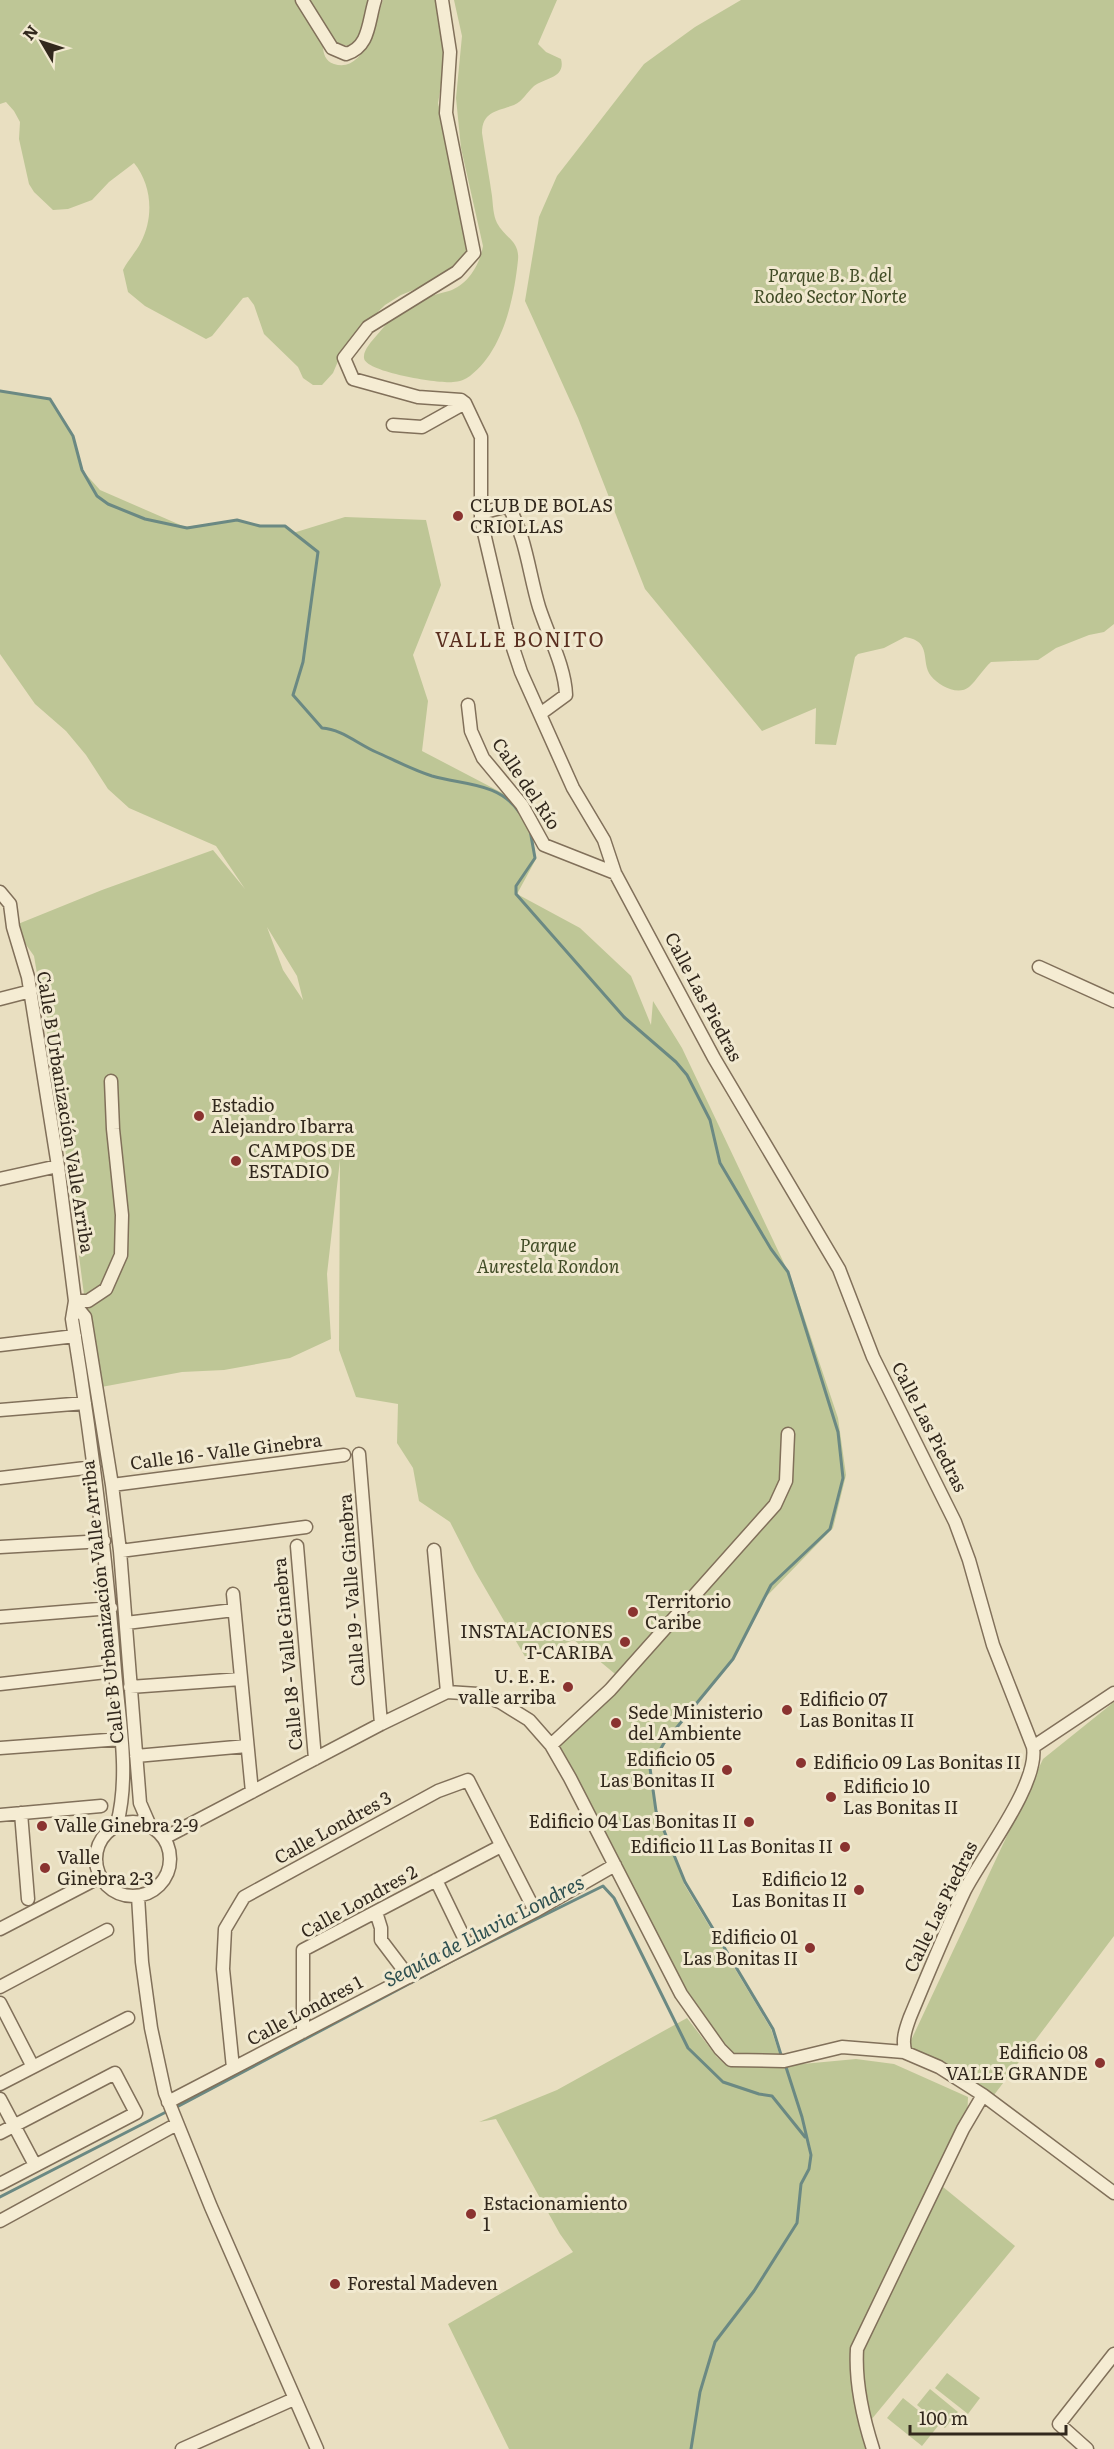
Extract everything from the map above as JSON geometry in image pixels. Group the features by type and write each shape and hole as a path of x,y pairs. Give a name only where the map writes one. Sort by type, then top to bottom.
{"street":[{"path":"302,0 332,48 346,54 357,51 366,39 375,0"},
{"path":"393,425 422,427 465,403 461,400 418,396 353,379 344,358 368,327 457,272 474,253 446,113 450,52 442,0"},
{"name":"Calle Las Piedras","path":"465,403 481,437 481,513 506,627 521,672 573,788 604,840 615,873 723,1073 839,1270 873,1357 955,1522 969,1560 993,1645 1033,1747 1035,1758 1021,1794 967,1887 910,2017 905,2032 906,2053"},
{"path":"481,513 508,506 518,524 540,609 566,678 566,695 540,714"},
{"name":"Calle del Río","path":"468,705 471,731 483,758 522,805 544,844 615,873"},
{"name":"Calle B Urbanización Valle Arriba","path":"0,892 10,904 13,927 31,991 76,1303 72,1319 104,1541 111,1608 121,1738 123,1803 117,1824"},
{"path":"1039,968 1114,1001"},
{"path":"1,997 31,991"},
{"path":"76,1303 88,1301 105,1289 121,1255 122,1215 113,1129 111,1081"},
{"path":"0,1179 58,1166"},
{"name":"Calle B Urbanización Valle Arriba","path":"76,1303 85,1317 112,1485 120,1551 140,1803 150,1826"},
{"path":"0,1345 75,1336"},
{"path":"0,1410 84,1403"},
{"path":"551,1745 610,1690 775,1505 786,1481 788,1434"},
{"name":"Calle 19 - Valle Ginebra","path":"359,1454 381,1724"},
{"name":"Calle 16 - Valle Ginebra","path":"112,1485 344,1455"},
{"path":"0,1478 94,1467"},
{"path":"120,1551 306,1527"},
{"path":"0,1547 104,1541"},
{"name":"Calle 18 - Valle Ginebra","path":"297,1546 315,1759"},
{"path":"434,1550 447,1692"},
{"path":"233,1594 252,1792"},
{"path":"0,1617 111,1608"},
{"path":"126,1623 234,1610"},
{"path":"0,1684 115,1671"},
{"path":"130,1688 241,1679"},
{"path":"164,1838 381,1724 447,1692 478,1694 500,1702 529,1720 551,1745 681,1994 720,2049 731,2060 784,2061 842,2047 906,2053 939,2067 983,2095 1114,2193"},
{"path":"1033,1747 1114,1693"},
{"path":"0,1748 121,1738"},
{"path":"136,1756 247,1746"},
{"name":"Calle Londres 3","path":"233,2068 223,1969 225,1929 244,1897 438,1791 468,1780 535,1911"},
{"path":"0,1815 101,1806"},
{"path":"21,1814 28,1899"},
{"path":"136,1821 150,1826 164,1838 170,1850 167,1875 150,1893 127,1898 106,1886 96,1865 96,1853 107,1831 117,1824 136,1821"},
{"name":"Calle Londres 2","path":"303,2032 303,1950 501,1846"},
{"name":"Calle Londres 1","path":"168,2102 535,1911 615,1865"},
{"path":"0,1929 100,1877"},
{"path":"436,1880 468,1946"},
{"path":"138,1896 141,1959 151,2028 168,2102 211,2207 317,2449"},
{"path":"376,1912 381,1928 381,1940 409,1977"},
{"path":"0,1987 107,1930"},
{"path":"0,2003 33,2067"},
{"path":"0,2084 128,2018"},
{"path":"0,2133 115,2073 136,2113 0,2184"},
{"path":"873,2449 866,2426 856,2364 857,2349 963,2129 983,2095"},
{"path":"0,2099 34,2165"},
{"path":"0,2221 177,2124"},
{"path":"1087,2449 1059,2424 1114,2354"},
{"path":"182,2449 294,2399"}],"green space":[{"path":"0,0 369,0 364,25 354,42 349,46 326,41 323,45 328,61 345,65 354,61 367,44 383,0 443,0 447,50 438,103 458,184 468,252 457,272 401,295 385,305 350,339 333,373 322,385 313,385 303,378 298,367 264,334 254,305 248,297 243,298 212,336 206,339 145,306 128,292 123,270 141,242 148,222 149,201 145,181 134,163 109,182 92,200 68,209 53,210 34,192 29,184 19,139 20,122 6,102 0,104"},
{"path":"454,0 557,0 538,44 546,52 561,59 562,65 554,77 534,86 517,103 492,113 485,120 482,133 494,213 500,228 517,248 516,275 505,323 491,353 468,377 445,382 419,379 376,368 368,363 364,355 368,346 406,306 462,284 476,267 483,246 461,148 456,98 462,36"},
{"name":"Parque B. B. del Rodeo Sector Norte","path":"741,0 1114,0 1114,624 1104,632 1089,635 1056,648 1038,660 991,662 965,690 954,690 944,686 931,676 926,665 923,647 914,639 905,637 884,648 858,654 855,657 836,745 815,744 816,708 762,731 645,589 578,418 525,301 539,217 557,176 644,64 695,27"},
{"name":"Parque Aurestela Rondon","path":"0,391 50,399 73,436 82,470 100,490 185,527 237,520 260,526 285,526 293,533 345,517 426,520 441,585 413,655 428,701 422,751 512,798 531,826 536,859 517,894 580,928 631,976 651,1025 653,1001 682,1048 791,1278 838,1418 846,1475 833,1528 764,1599 733,1659 663,1742 650,1768 655,1812 680,1868 684,1884 771,2029 781,2059 731,2058 701,2019 556,1746 620,1678 574,1640 533,1655 527,1660 475,1571 450,1522 419,1501 413,1468 397,1443 398,1404 356,1397 339,1350 340,1160 327,1274 331,1339 290,1358 224,1370 182,1372 96,1388 60,1108 34,956 13,926 102,890 213,850 245,889 216,846 129,808 108,789 86,755 66,731 35,704 0,654","holes":["267,927 297,976 303,1000 283,970"]},
{"path":"1114,1702 1114,1936 994,2095 907,2049 1043,1759"},
{"path":"687,2018 717,2057 728,2066 781,2066 856,2059 894,2064 968,2097 967,2121 937,2182 1015,2246 866,2426 873,2449 509,2449 448,2324 573,2252 560,2234 496,2119 479,2122 557,2090"},
{"path":"947,2373 980,2398 968,2414 935,2388"},
{"path":"930,2389 958,2412 945,2428 917,2405"},
{"path":"903,2398 938,2426 922,2446 887,2418"}],"waterway":[{"path":"0,391 50,399 73,436 82,470 97,496 108,504 145,519 187,528 237,520 260,526 285,526 318,552 303,662 293,695 322,728 343,734 425,774 491,790 511,802 519,812"},
{"path":"530,830 535,858 516,886 516,894 624,1017 676,1062 687,1075 710,1120 720,1163 771,1249 788,1272 838,1432 843,1478 830,1529 771,1585 733,1659 664,1743 650,1768 656,1811 685,1882 773,2029 782,2058"},
{"name":"Sequía de Lluvia Londres","path":"175,2108 452,1961 603,1886 614,1898 688,2048 723,2082 772,2096 805,2137"},
{"path":"691,2449 700,2392 715,2342 754,2291 797,2223 801,2184 809,2169 811,2155 785,2064"},
{"path":"0,2197 168,2111"}],"place":[{"name":"CLUB DE BOLAS CRIOLLAS","path":"458,516"},
{"name":"Estadio Alejandro Ibarra","path":"199,1116"},
{"name":"CAMPOS DE ESTADIO","path":"236,1161"},
{"name":"Territorio Caribe","path":"633,1612"},
{"name":"INSTALACIONES T-CARIBA","path":"625,1642"},
{"name":"U. E. E. valle arriba","path":"568,1687"},
{"name":"Edificio 07 Las Bonitas II","path":"787,1710"},
{"name":"Sede Ministerio del Ambiente","path":"616,1723"},
{"name":"Edificio 09 Las Bonitas II","path":"801,1763"},
{"name":"Edificio 05 Las Bonitas II","path":"727,1770"},
{"name":"Edificio 10 Las Bonitas II","path":"831,1797"},
{"name":"Edificio 04 Las Bonitas II","path":"749,1822"},
{"name":"Valle Ginebra 2-9","path":"42,1826"},
{"name":"Edificio 11 Las Bonitas II","path":"845,1847"},
{"name":"Valle Ginebra 2-3","path":"45,1868"},
{"name":"Edificio 12 Las Bonitas II","path":"859,1890"},
{"name":"Edificio 01 Las Bonitas II","path":"810,1948"},
{"name":"Edificio 08 VALLE GRANDE","path":"1100,2063"},
{"name":"Estacionamiento 1","path":"471,2214"},
{"name":"Forestal Madeven","path":"335,2284"}],"district":[{"name":"VALLE BONITO","path":"520,640"}]}
